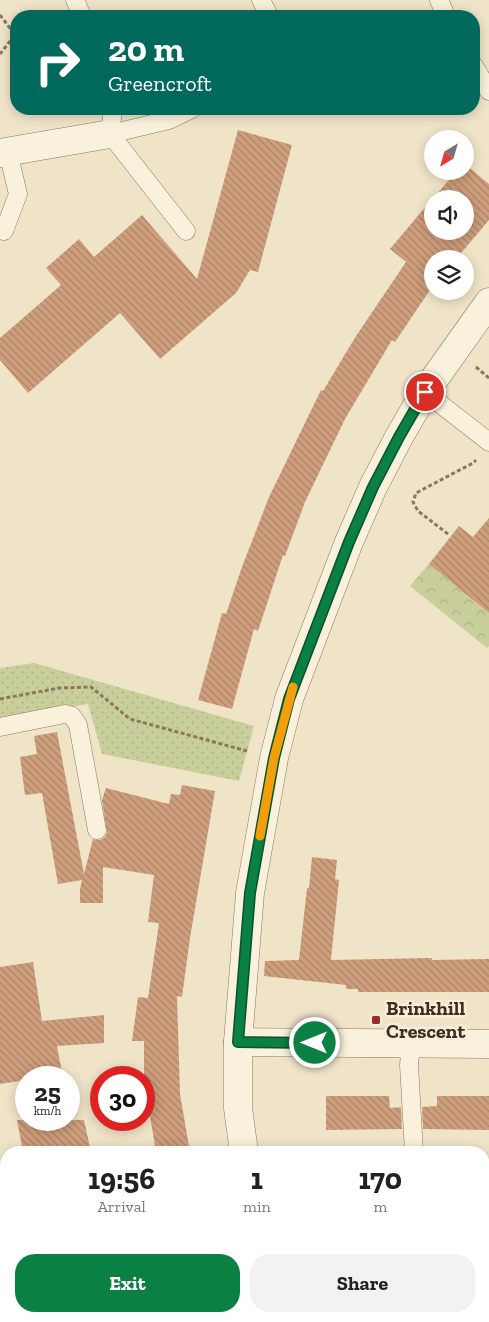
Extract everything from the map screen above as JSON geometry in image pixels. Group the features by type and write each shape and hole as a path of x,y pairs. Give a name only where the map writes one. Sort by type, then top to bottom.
{"street":[{"path":"4,153 111,121"},
{"path":"243,1146 238,1108 238,1042 250,893 274,758 289,699 349,542 373,487 425,392 489,302"},
{"path":"238,1042 489,1044"}],"lane":[{"path":"480,76 489,91"},
{"path":"111,121 169,120 179,115"},
{"path":"111,121 186,231"},
{"path":"4,153 18,194 4,231"},
{"path":"425,392 489,442"},
{"path":"0,727 65,714 72,716 78,725 97,830"},
{"path":"411,1044 409,1064 414,1146"}],"path":[{"path":"0,16 10,29"},
{"path":"0,54 10,41"},
{"path":"448,534 418,511 413,502 416,493 473,463 478,457"},
{"path":"0,699 59,688 91,688 130,719 274,758"}],"green space":[{"path":"429,564 489,613 489,646 487,648 410,586"},
{"path":"34,663 254,726 239,781 102,754 88,704 0,721 0,668"}],"building":[{"path":"238,130 292,145 258,272 250,270 236,293 160,359 120,313 28,393 0,360 0,338 61,285 46,268 79,239 94,257 142,215 197,279"},
{"path":"474,172 489,184 489,220 474,238 474,190 440,190 449,180 474,180"},
{"path":"424,209 424,240 472,240 464,250 424,250 424,299 395,342 392,340 345,419 305,502 285,556 283,555 258,631 254,629 232,709 198,700 222,613 226,614 269,497 321,390 323,391 356,336 406,262 390,249"},
{"path":"489,518 489,613 429,564 459,526 473,537"},
{"path":"57,732 84,874 93,839 99,840 104,838 107,833 102,800 106,788 169,804 171,794 180,795 182,785 215,791 182,997 177,996 180,1094 189,1146 155,1146 152,1131 155,1131 155,1066 144,1066 144,1041 132,1041 138,997 148,998 159,923 148,922 154,875 103,867 103,903 80,903 82,880 58,884 42,793 25,795 20,757 37,754 34,736"},
{"path":"312,857 337,860 335,879 339,880 331,960 489,959 489,992 358,992 358,989 346,989 346,985 264,976 265,961 299,960"},
{"path":"33,962 42,1021 104,1015 104,1043 57,1046 61,1066 15,1066 15,1082 0,1084 0,967"},
{"path":"326,1096 389,1096 390,1108 401,1107 402,1129 326,1130"},
{"path":"437,1096 489,1096 489,1130 423,1129 422,1107 437,1106"},
{"path":"80,1120 84,1120 90,1146 22,1146 19,1131 80,1131"}],"slow traffic":[{"path":"260,836 274,758 293,687"}],"place":[{"name":"Brinkhill Crescent","path":"376,1020"}],"route":[{"path":"315,1043 238,1042 250,893 274,758 289,699 349,542 373,487 425,392"}]}
